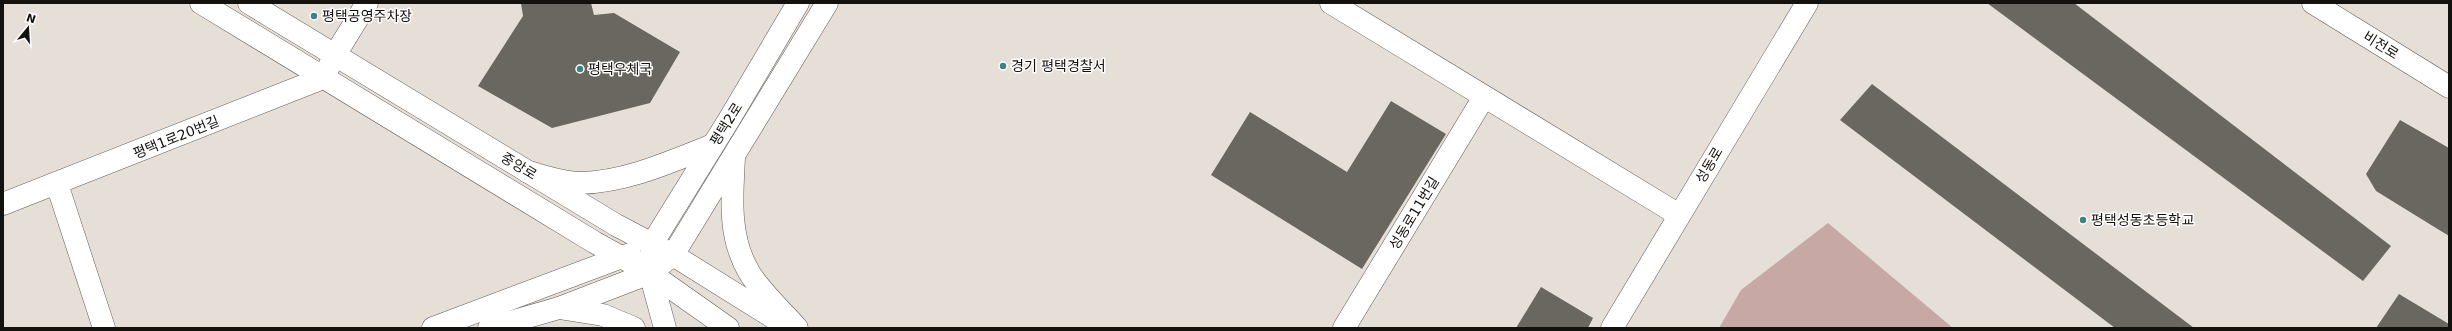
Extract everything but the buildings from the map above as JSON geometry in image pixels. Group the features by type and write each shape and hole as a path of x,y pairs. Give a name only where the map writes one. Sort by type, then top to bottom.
{"street":[{"name":"중앙로","path":"201,3 622,258 650,273 728,328"},
{"name":"중앙로","path":"249,3 528,172 672,255 790,328"},
{"path":"323,78 335,55 367,3"},
{"name":"평택2로","path":"652,244 798,3"},
{"path":"489,328 559,308 650,273 672,255 827,3"},
{"path":"1331,3 1679,215"},
{"name":"성동로","path":"1612,328 1807,3"},
{"name":"비전로","path":"2314,3 2449,87"},
{"name":"평택1로20번길","path":"3,204 58,184 323,78"},
{"name":"성동로11번길","path":"1344,328 1484,97"},
{"path":"528,172 579,183 617,178 648,170 713,145"},
{"path":"734,154 731,207 737,241 749,272 797,328"},
{"path":"58,184 104,328"},
{"path":"433,328 622,258 652,244 650,273 665,328"},
{"path":"559,308 603,315 634,328"}],"shaded area":[{"path":"1828,223 1953,328 1719,328 1741,290"}],"place":[{"name":"평택공영주차장","path":"314,16"},
{"name":"경기 평택경찰서","path":"1003,66"},
{"name":"평택우체국","path":"580,69"},
{"name":"평택성동초등학교","path":"2083,220"}]}
